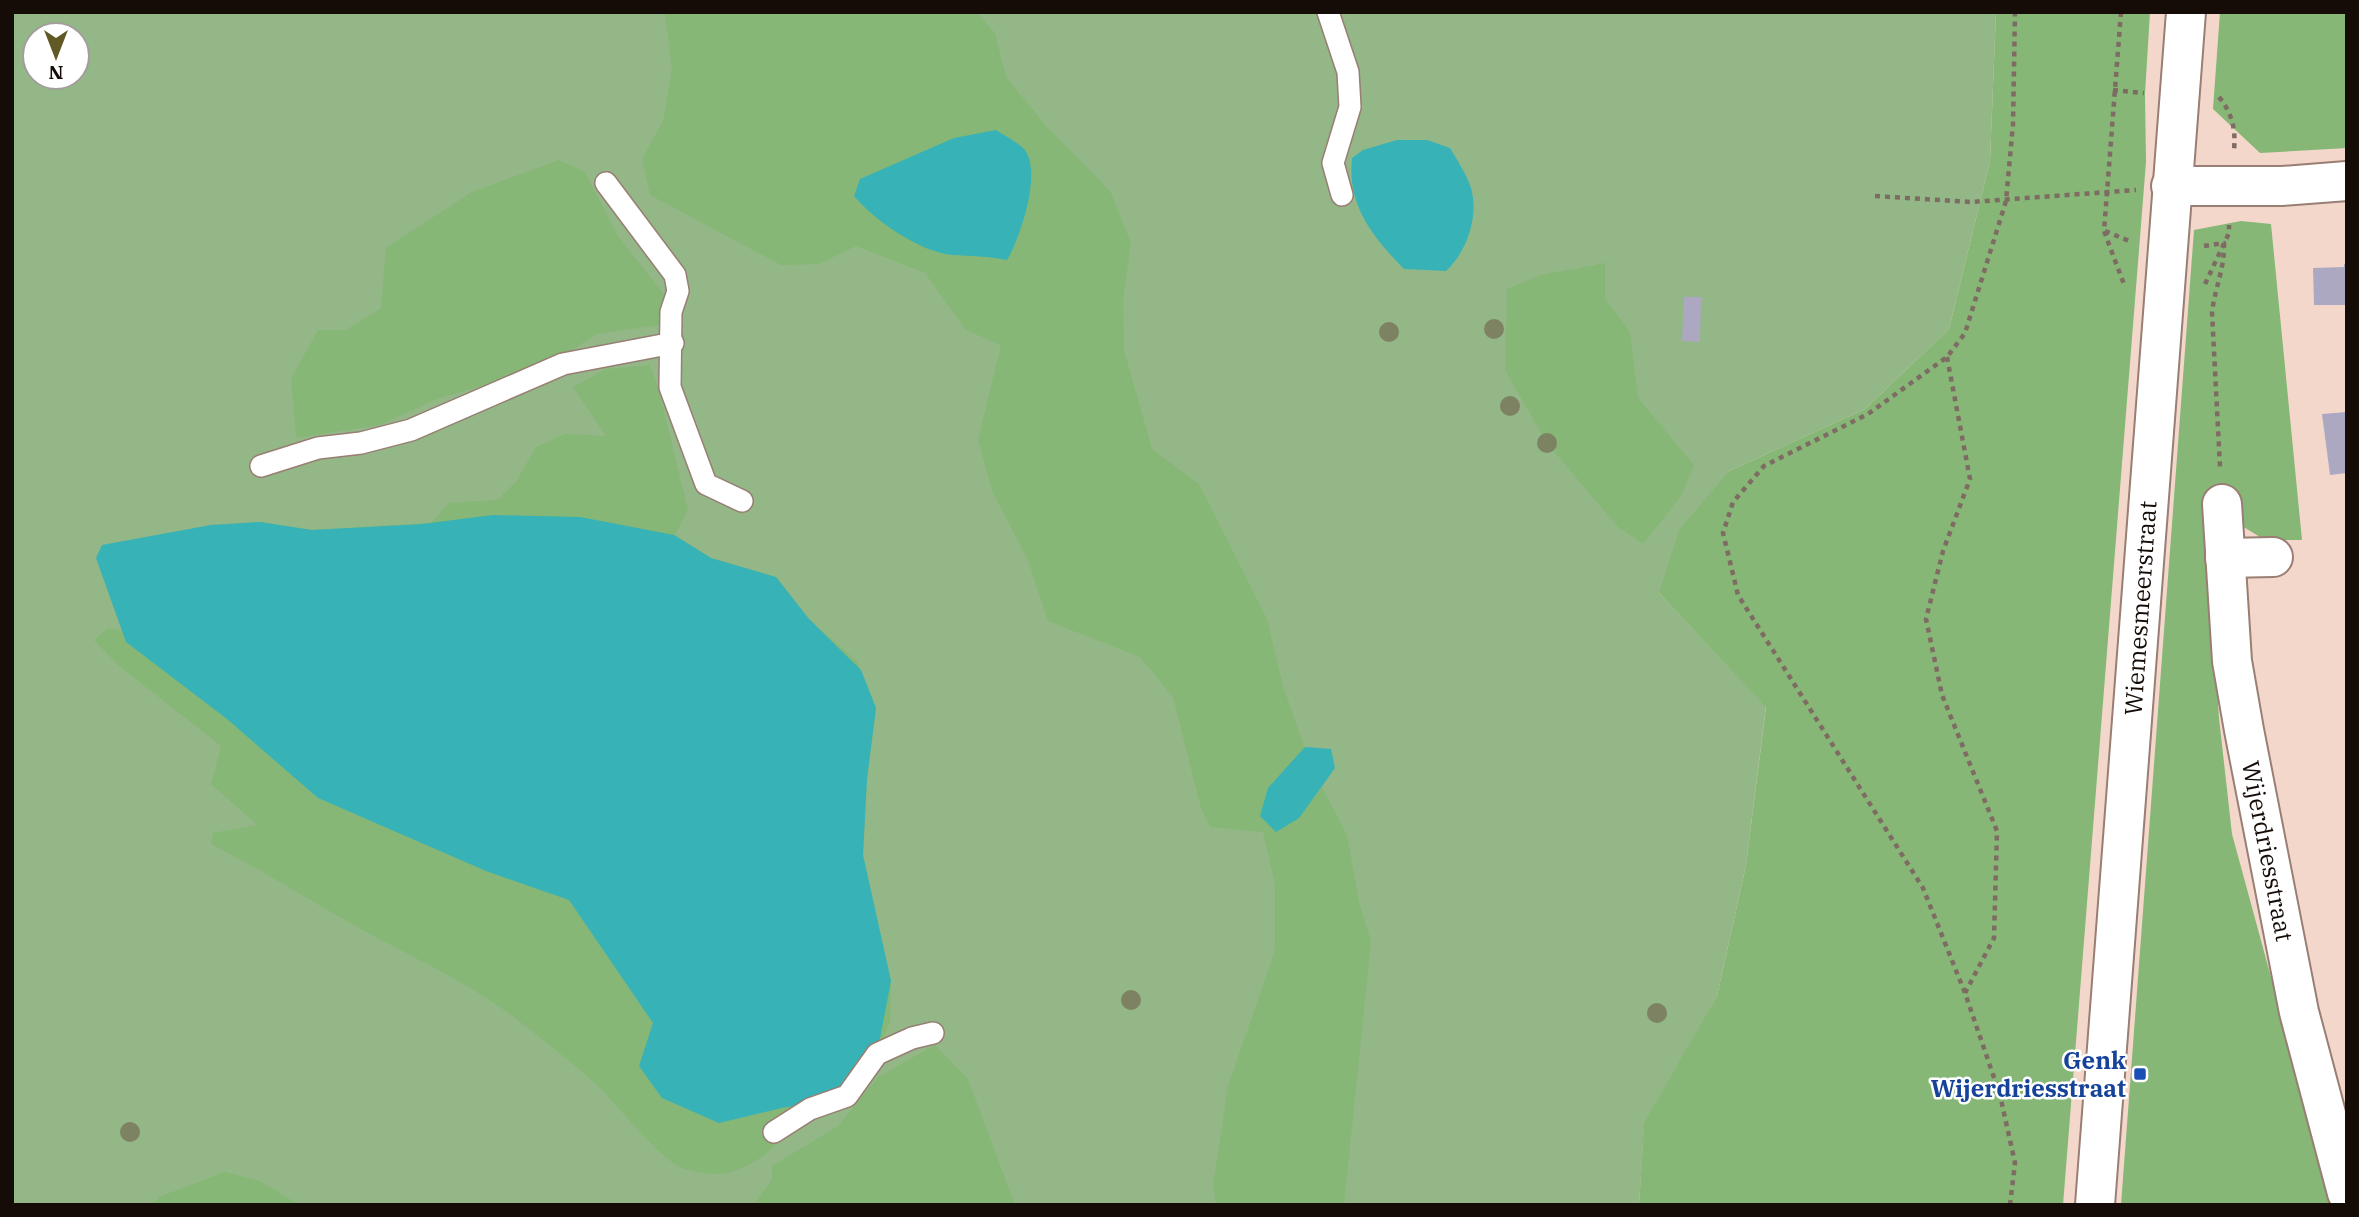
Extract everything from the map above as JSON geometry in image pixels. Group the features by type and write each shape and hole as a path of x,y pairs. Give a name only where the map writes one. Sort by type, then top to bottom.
{"main road":[{"name":"Wiemesmeerstraat","path":"2095,1205 2186,12"},
{"path":"2171,186 2282,186 2347,181"},
{"name":"Wijerdriesstraat","path":"2221,491 2232,661 2244,730 2299,1012 2347,1194"},
{"path":"2225,558 2273,557"}],"lane":[{"path":"1328,12 1348,72 1350,107 1332,163 1342,195"},
{"path":"606,183 675,275 678,291 671,312 673,343 670,387 706,484 742,501"},
{"path":"261,466 318,449 361,443 411,430 564,364 673,343"},
{"path":"774,1132 810,1109 847,1097 877,1054 912,1038 933,1033"}],"path":[{"path":"2010,1205 2015,1163 2000,1095 1965,993 1923,888 1738,595 1723,533 1733,502 1763,466 1868,414 1947,357 1965,333 2006,201 2013,124 2015,12"},
{"path":"1875,195 1971,202 2109,192 2113,90 2121,12"},
{"path":"2113,90 2152,94"},
{"path":"2211,96 2218,96 2229,109 2236,133 2234,151"},
{"path":"2104,231 2118,239 2143,244"},
{"path":"2221,491 2212,312 2214,289 2225,262 2224,243"},
{"path":"1947,357 1970,479 1943,551 1926,619 1942,695 1997,831 1994,938 1965,993"}],"green space":[{"path":"12,12 1996,12 1990,161 1949,329 1865,409 1729,471 1659,593 1766,706 1746,865 1717,996 1644,1129 1639,1205 12,1205"},
{"path":"665,12 976,12 995,33 1006,77 1046,126 1110,191 1131,243 1123,300 1124,350 1152,449 1199,484 1267,619 1283,686 1311,766 1347,835 1359,902 1371,941 1344,1205 1216,1205 1213,1186 1228,1086 1275,951 1275,884 1263,832 1210,827 1201,808 1173,697 1140,657 1048,621 1028,560 992,491 978,440 1001,345 966,330 925,273 856,246 819,264 781,265 650,195 642,159 663,121 672,68"},
{"path":"1996,12 2150,12 2145,94 2146,162 2063,1205 1639,1205 1644,1123 1717,996 1746,865 1766,707 1659,593 1679,530 1729,471 1865,409 1949,329 1990,161"},
{"path":"2220,12 2347,12 2347,148 2260,153 2213,109"},
{"path":"559,160 585,172 618,236 666,297 660,325 596,334 563,356 488,384 437,399 380,425 296,438 291,379 318,330 346,330 381,308 386,248 472,192"},
{"path":"2241,221 2271,224 2302,540 2265,540 2237,523 2210,584 2219,718 2232,834 2333,1205 2121,1205 2194,230"},
{"path":"1605,263 1605,298 1630,332 1638,398 1694,465 1681,496 1643,544 1617,526 1547,443 1505,370 1507,289 1541,275"},
{"path":"650,365 658,387 688,510 675,535 711,558 776,577 809,619 857,662 876,708 867,779 863,855 891,981 890,1022 877,1054 826,1104 793,1106 787,1129 771,1149 750,1164 723,1174 685,1169 665,1156 581,1070 496,1004 211,844 213,833 257,825 211,784 221,746 118,665 94,640 108,628 149,636 167,535 211,525 260,522 312,530 431,523 449,503 497,500 516,482 536,447 565,434 606,436 573,387 606,369"},
{"path":"935,1045 968,1079 1015,1205 753,1205 772,1180 772,1166 838,1126 878,1077"},
{"path":"225,1172 260,1181 299,1205 152,1205 159,1197"}],"water":[{"path":"996,130 1024,149 1031,173 1028,204 1007,260 952,255 926,248 885,224 854,196 860,179 954,138"},
{"path":"1397,140 1427,140 1450,148 1471,188 1473,210 1469,233 1460,254 1446,271 1404,269 1382,245 1364,220 1358,206 1352,175 1352,158 1363,150"},
{"path":"493,515 580,517 674,535 711,558 776,577 809,619 861,670 876,708 867,779 863,855 891,981 877,1054 826,1104 786,1107 719,1123 662,1098 639,1066 653,1023 569,900 486,871 318,798 227,719 126,642 96,558 102,545 211,525 260,522 312,530 422,524"},
{"path":"1305,747 1331,749 1335,768 1299,818 1276,832 1260,816 1268,788"}],"building":[{"path":"2344,264 2347,264 2347,305 2314,305 2313,268 2344,267"},
{"path":"1684,297 1701,297 1700,342 1682,341"},
{"path":"2347,412 2347,473 2330,475 2322,414"}],"place":[{"name":"Genk Wijerdriesstraat","path":"2140,1074"}]}
